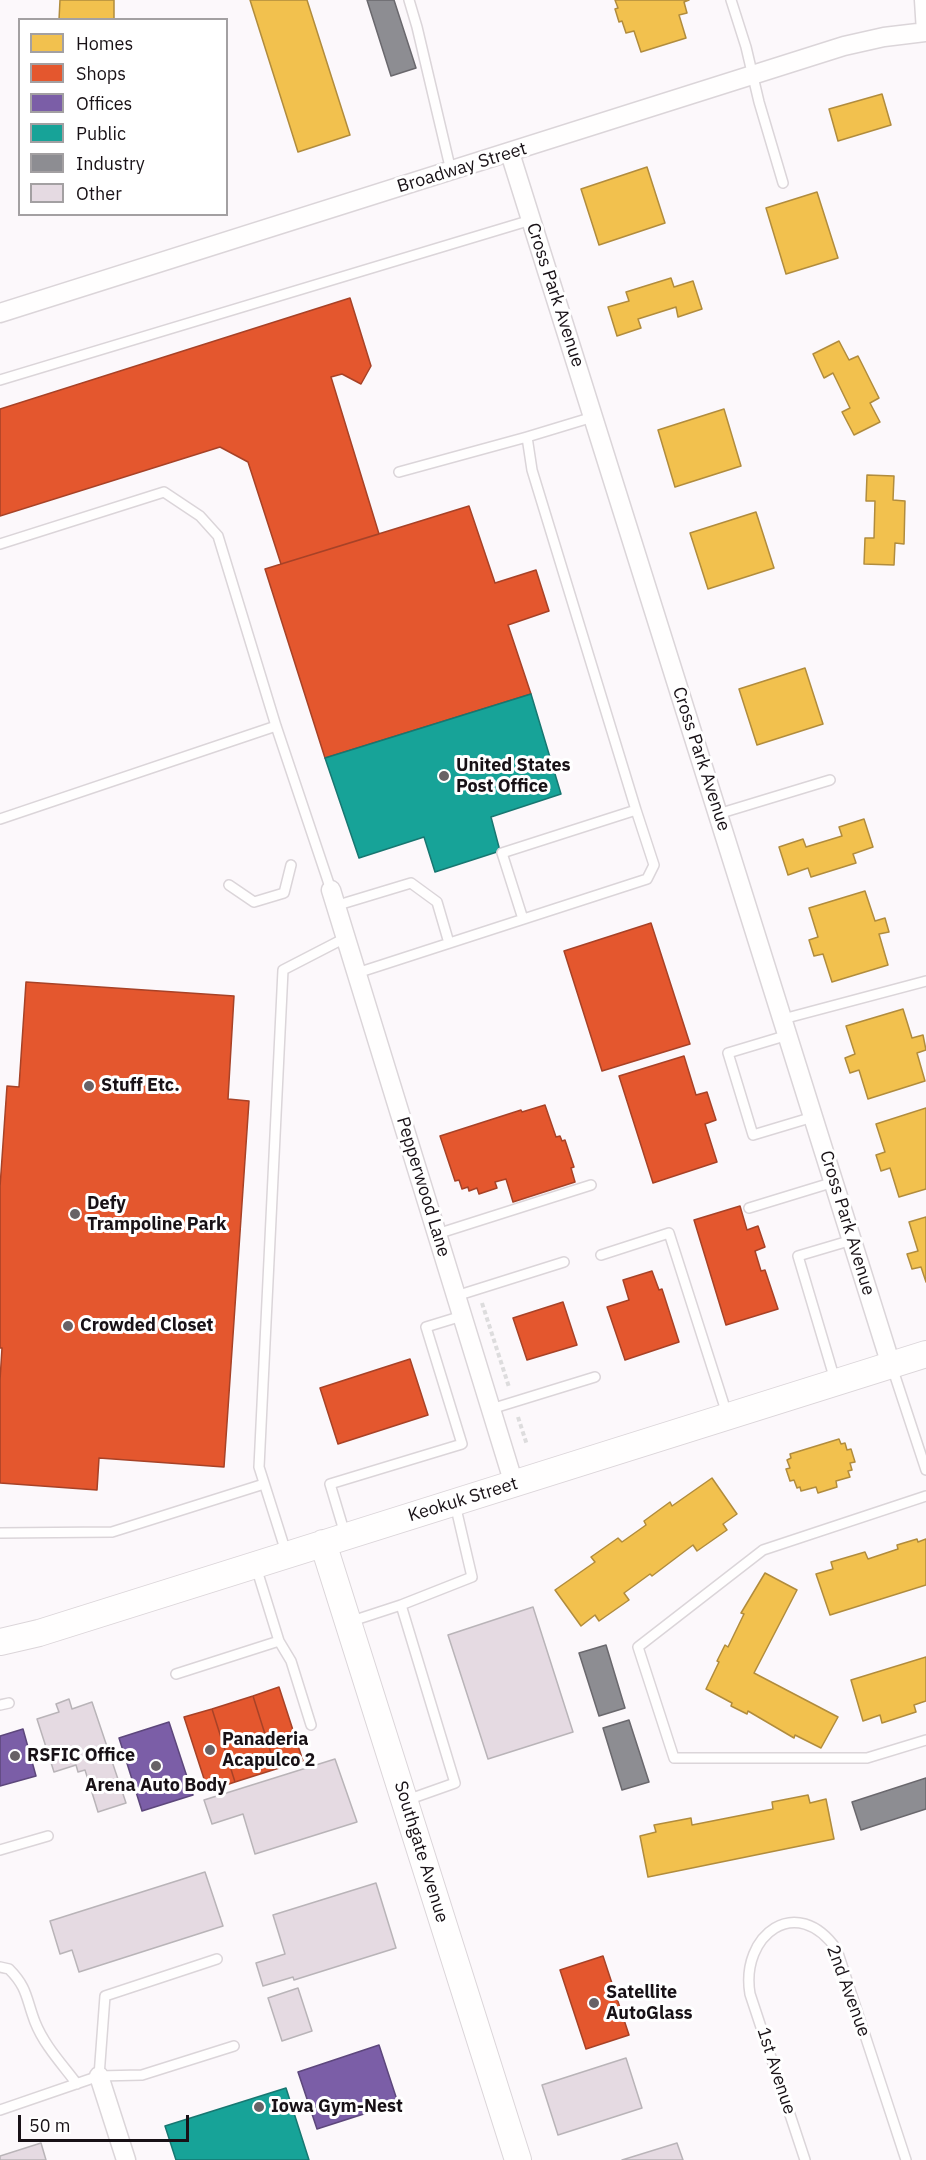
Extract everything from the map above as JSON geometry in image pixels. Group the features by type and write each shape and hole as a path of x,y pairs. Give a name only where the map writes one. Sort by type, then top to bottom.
{"street":[{"path":"924,0 926,32"},
{"name":"Broadway Street","path":"0,313 844,46 884,37 926,32"},
{"name":"Cross Park Avenue","path":"510,153 891,1365"},
{"name":"Pepperwood Lane","path":"333,898 514,1484"},
{"name":"Keokuk Street","path":"0,1642 39,1633 926,1354"},
{"name":"Southgate Avenue","path":"335,1540 349,1622 518,2160"},
{"path":"99,2076 126,2160"}],"lane":[{"path":"409,0 451,171"},
{"path":"731,0 783,183"},
{"path":"0,380 531,220"},
{"path":"399,472 593,417"},
{"path":"357,973 647,879 654,866 532,470 527,437"},
{"path":"0,544 164,492 200,516 218,536 276,726 333,898 411,883 437,902 449,943"},
{"path":"0,819 276,726"},
{"path":"718,814 830,780"},
{"path":"523,920 502,854 636,810"},
{"path":"229,885 255,902 284,893 291,866"},
{"path":"287,1555 259,1467 283,970 345,938"},
{"path":"813,1117 753,1135 728,1053 785,1027 926,981"},
{"path":"749,1208 834,1182"},
{"path":"437,1234 591,1185"},
{"path":"601,1255 669,1233 727,1417"},
{"path":"836,1383 798,1256 852,1240"},
{"path":"456,1296 564,1262"},
{"path":"335,1540 330,1484 462,1444 426,1327 462,1316"},
{"path":"891,1365 926,1470"},
{"path":"491,1409 595,1377"},
{"path":"0,1533 112,1532 264,1485"},
{"path":"926,1496 763,1550 638,1647 675,1758 867,1758 926,1740"},
{"path":"349,1622 401,1605 472,1577 455,1502"},
{"path":"255,1565 279,1641 291,1661 311,1725"},
{"path":"401,1605 454,1783 405,1801"},
{"path":"176,1674 279,1641"},
{"path":"0,1850 48,1836"},
{"name":"2nd Avenue","path":"748,1981 749,1963 756,1947 767,1933 782,1924 799,1922 814,1927 827,1937 837,1950 906,2160"},
{"path":"99,2076 105,1996 217,1959"},
{"path":"0,1967 9,1969 26,1989 36,2023 48,2046 77,2084"},
{"name":"1st Avenue","path":"748,1981 750,1995 805,2160"},
{"path":"0,2110 99,2076 142,2075 234,2046"}],"building: Homes":[{"path":"60,0 114,0 114,18 59,18"},
{"path":"250,0 307,0 350,135 298,152"},
{"path":"615,0 689,0 684,2 687,13 679,15 686,38 641,52 634,31 626,33 622,21 619,22"},
{"path":"882,94 891,125 838,141 829,109"},
{"path":"647,167 665,223 599,245 581,189"},
{"path":"817,192 838,258 786,274 766,208"},
{"path":"671,278 674,287 693,281 702,309 678,317 676,307 638,319 641,328 617,336 608,307 629,301 626,292"},
{"path":"839,341 849,360 858,356 879,398 870,403 880,422 854,435 842,412 850,408 833,373 824,378 813,354"},
{"path":"724,409 741,466 675,487 658,430"},
{"path":"867,475 894,476 893,500 905,501 904,544 895,543 894,565 864,564 865,538 874,538 875,501 866,501"},
{"path":"756,512 774,568 708,589 690,533"},
{"path":"805,668 823,724 757,745 739,689"},
{"path":"864,819 873,847 853,854 856,863 811,877 808,868 788,875 779,847 803,839 806,847 842,836 839,827"},
{"path":"865,891 875,921 885,918 889,932 879,934 888,965 832,982 823,954 814,956 809,940 818,937 809,908"},
{"path":"903,1009 912,1038 923,1035 926,1050 917,1053 925,1081 868,1099 859,1070 850,1073 845,1058 855,1054 846,1026"},
{"path":"926,1108 926,1189 899,1197 890,1168 881,1171 876,1155 885,1152 876,1124"},
{"path":"926,1217 926,1282 921,1267 912,1269 907,1254 918,1251 909,1222"},
{"path":"839,1439 841,1444 845,1443 847,1450 851,1449 855,1462 850,1463 852,1470 848,1471 850,1477 836,1481 837,1487 818,1493 816,1487 801,1491 794,1480 790,1481 786,1469 790,1468 787,1460 791,1458 790,1454"},
{"path":"712,1478 737,1514 723,1524 727,1530 697,1551 693,1545 652,1576 650,1574 624,1593 629,1600 599,1621 595,1615 581,1626 555,1590 595,1562 591,1557 618,1538 622,1542 646,1525 644,1521 670,1502 672,1506"},
{"path":"917,1539 918,1542 926,1539 926,1585 830,1615 816,1574 833,1569 831,1562 865,1552 868,1559 898,1549 897,1545"},
{"path":"765,1573 797,1590 754,1673 838,1717 821,1748 795,1735 794,1738 748,1711 747,1714 731,1706 732,1703 706,1689 725,1645 728,1647 744,1614 741,1613"},
{"path":"926,1657 926,1701 914,1705 916,1712 882,1723 880,1715 863,1721 851,1680"},
{"path":"808,1795 810,1803 826,1799 834,1839 648,1877 640,1836 656,1832 654,1825 691,1818 692,1825 773,1809 772,1802"}],"building: Shops":[{"path":"350,298 371,366 361,384 342,374 331,377 379,534 281,564 248,462 220,447 0,516 0,409"},
{"path":"469,506 495,583 536,570 549,611 508,625 531,694 325,758 265,569"},
{"path":"651,923 690,1044 602,1071 564,951"},
{"path":"26,982 234,996 228,1099 249,1101 224,1467 99,1458 97,1490 0,1483 2,1348 0,1348 0,1187 7,1086 19,1087"},
{"path":"684,1056 696,1095 707,1092 716,1120 705,1124 717,1162 653,1183 619,1076"},
{"path":"545,1105 556,1137 560,1136 562,1141 565,1140 574,1167 571,1168 575,1182 513,1202 506,1179 495,1182 497,1188 479,1194 477,1188 469,1191 468,1187 462,1189 459,1180 455,1181 440,1136 521,1110 522,1112"},
{"path":"740,1206 747,1230 758,1226 765,1247 755,1251 761,1271 765,1270 778,1309 726,1325 694,1220"},
{"path":"652,1271 659,1290 662,1289 679,1342 625,1360 607,1307 629,1300 623,1280"},
{"path":"563,1302 577,1345 527,1360 513,1318"},
{"path":"410,1359 428,1415 338,1444 320,1388"},
{"path":"279,1687 303,1761 276,1769 253,1696"},
{"name":"Panaderia Acapulco 2","path":"253,1696 276,1769 235,1782 212,1709"},
{"name":"Panaderia Acapulco 2","path":"212,1709 235,1782 208,1791 184,1717"},
{"name":"Satellite AutoGlass","path":"603,1956 629,2035 586,2049 560,1970"}],"building: Offices":[{"name":"Arena Auto Body","path":"169,1722 193,1795 142,1811 119,1738"},
{"name":"RSFIC Office","path":"23,1729 36,1776 0,1786 0,1736"},
{"path":"379,2045 398,2103 317,2129 298,2072"}],"building: Public":[{"name":"United States Post Office","path":"531,694 561,794 491,817 500,851 435,872 424,837 359,858 325,758"},
{"name":"Iowa Gym-Nest","path":"286,2088 309,2160 176,2160 165,2126"}],"building: Industry":[{"path":"367,0 394,0 416,68 391,76"},
{"path":"606,1645 625,1708 599,1716 579,1653"},
{"path":"629,1720 649,1782 622,1790 603,1728"},
{"path":"926,1778 926,1809 861,1830 852,1802"}],"building: Other":[{"path":"533,1607 573,1732 488,1759 448,1635"},
{"path":"69,1699 72,1709 92,1702 126,1803 98,1812 85,1770 78,1772 76,1765 54,1772 37,1719 59,1712 56,1704"},
{"path":"335,1759 357,1822 255,1854 243,1814 212,1824 204,1800"},
{"path":"205,1872 223,1926 79,1972 72,1950 60,1954 50,1921"},
{"path":"376,1883 396,1948 294,1980 293,1977 263,1986 256,1963 285,1954 273,1915"},
{"path":"298,1988 312,2031 282,2041 268,1998"},
{"path":"626,2058 642,2108 558,2135 542,2085"},
{"path":"41,2143 46,2160 0,2160 0,2156"},
{"path":"677,2143 683,2160 622,2160"}],"place":[{"name":"United States Post Office","path":"444,776"},
{"name":"Stuff Etc.","path":"89,1086"},
{"name":"Defy Trampoline Park","path":"75,1214"},
{"name":"Crowded Closet","path":"68,1326"},
{"name":"Panaderia Acapulco 2","path":"210,1750"},
{"name":"RSFIC Office","path":"15,1756"},
{"name":"Arena Auto Body","path":"156,1766"},
{"name":"Satellite AutoGlass","path":"594,2003"},
{"name":"Iowa Gym-Nest","path":"259,2107"}]}
